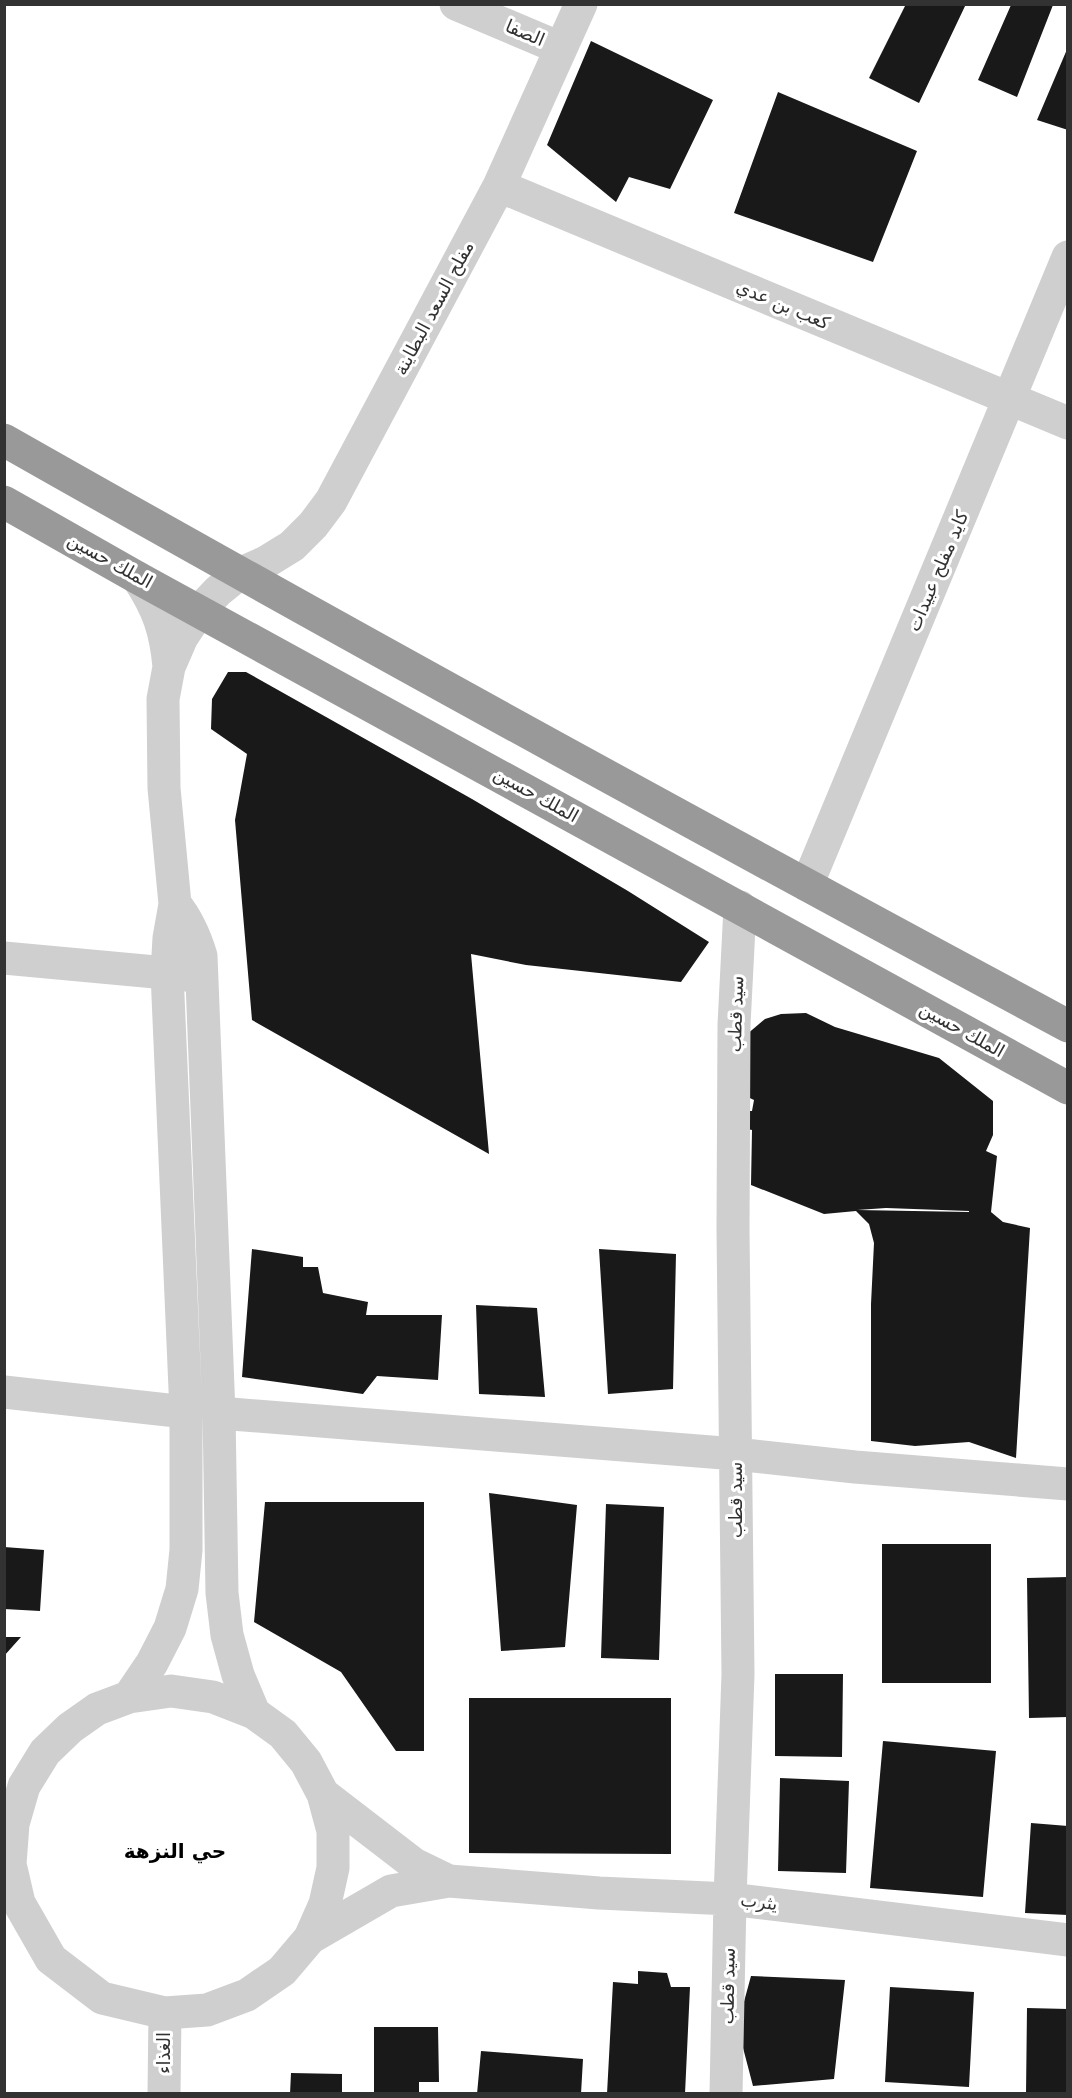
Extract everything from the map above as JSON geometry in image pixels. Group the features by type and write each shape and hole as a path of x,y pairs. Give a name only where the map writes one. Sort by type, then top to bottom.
{"highway":[{"path":"4,440 239,574 1068,1026"},
{"name":"الملك حسين","path":"4,502 138,578 1068,1088"}],"street":[{"name":"الصفا","path":"456,4 560,48"},
{"name":"مفلح السعد البطاينة","path":"169,667 182,637 200,610 218,591 239,574 266,562 292,546 313,525 331,501 499,186 581,4"},
{"name":"كعب بن عدي","path":"499,186 1068,423"},
{"name":"كايد مفلح عبيدات","path":"807,885 1068,257"},
{"path":"129,1697 152,1663 170,1628 182,1589 186,1550 186,1412 167,973 169,938 175,904 164,788 163,699 169,667 162,620 152,598 138,578"},
{"path":"175,904 187,919 201,956 219,1413 222,1593 227,1635 238,1675 254,1713"},
{"name":"سيد قطب","path":"726,2094 738,1674 734,1037 740,907"},
{"path":"4,958 202,976"},
{"path":"4,1392 186,1412"},
{"path":"219,1413 1068,1484"},
{"path":"171,1691 213,1697 254,1713 283,1734 306,1762 323,1794 333,1831 333,1868 326,1904 310,1938 282,1971 247,1995 207,2010 165,2013 102,1998 51,1959 12,1897 10,1864 13,1824 24,1786 45,1752 70,1728 97,1709 129,1697 171,1691"},
{"path":"4,1771 45,1752"},
{"path":"323,1794 414,1864 449,1881"},
{"path":"310,1938 391,1891 449,1881"},
{"name":"يثرب","path":"449,1881 599,1893 730,1899 1068,1940"},
{"name":"الغذاء","path":"164,2094 165,2013"}],"building":[{"path":"906,4 966,4 919,103 869,78"},
{"path":"1011,5 1053,5 1017,97 978,80"},
{"path":"591,41 713,100 670,189 629,177 616,202 547,145"},
{"path":"1068,47 1068,130 1037,120"},
{"path":"778,92 917,151 873,262 734,213"},
{"path":"228,672 246,672 472,799 628,891 709,942 681,982 526,965 471,954 489,1154 252,1020 235,820 247,754 211,729 212,699"},
{"path":"806,1013 835,1027 939,1058 993,1101 993,1135 986,1151 997,1156 991,1212 1003,1222 1030,1228 1016,1458 969,1442 915,1446 871,1441 871,1304 874,1243 869,1224 856,1211 824,1214 751,1185 752,1130 747,1129 748,1111 752,1111 754,1100 737,1092 739,1041 765,1019 781,1014","holes":["886,1208 969,1212 857,1210"]},
{"path":"252,1249 303,1257 303,1267 318,1267 323,1293 368,1302 366,1315 442,1315 438,1380 377,1376 363,1394 242,1377"},
{"path":"599,1249 676,1254 673,1389 608,1394"},
{"path":"476,1305 537,1308 545,1397 479,1394"},
{"path":"489,1493 577,1505 565,1647 501,1651"},
{"path":"265,1502 424,1502 424,1751 396,1751 341,1672 254,1622"},
{"path":"606,1504 664,1507 659,1660 601,1658"},
{"path":"882,1544 991,1544 991,1683 882,1683"},
{"path":"4,1547 44,1550 40,1611 4,1609"},
{"path":"1068,1577 1068,1717 1029,1718 1027,1578"},
{"path":"4,1637 21,1637 4,1656"},
{"path":"775,1674 843,1674 842,1757 775,1756"},
{"path":"469,1698 671,1698 671,1854 469,1853"},
{"path":"883,1741 996,1751 983,1897 870,1888"},
{"path":"780,1778 849,1781 846,1873 778,1871"},
{"path":"1031,1823 1068,1826 1068,1915 1025,1913"},
{"path":"638,1971 667,1973 671,1987 690,1987 685,2094 607,2094 613,1982 638,1984"},
{"path":"751,1976 845,1980 834,2079 753,2086 742,2044 739,2020"},
{"path":"890,1987 974,1992 969,2087 885,2082"},
{"path":"1027,2008 1068,2009 1068,2094 1026,2094"},
{"path":"374,2027 438,2027 439,2082 419,2082 419,2094 374,2094"},
{"path":"481,2051 583,2059 581,2094 477,2094"},
{"path":"291,2073 342,2074 342,2094 290,2094"}],"district":[{"name":"حي النزهة","path":"175,1851"}]}
